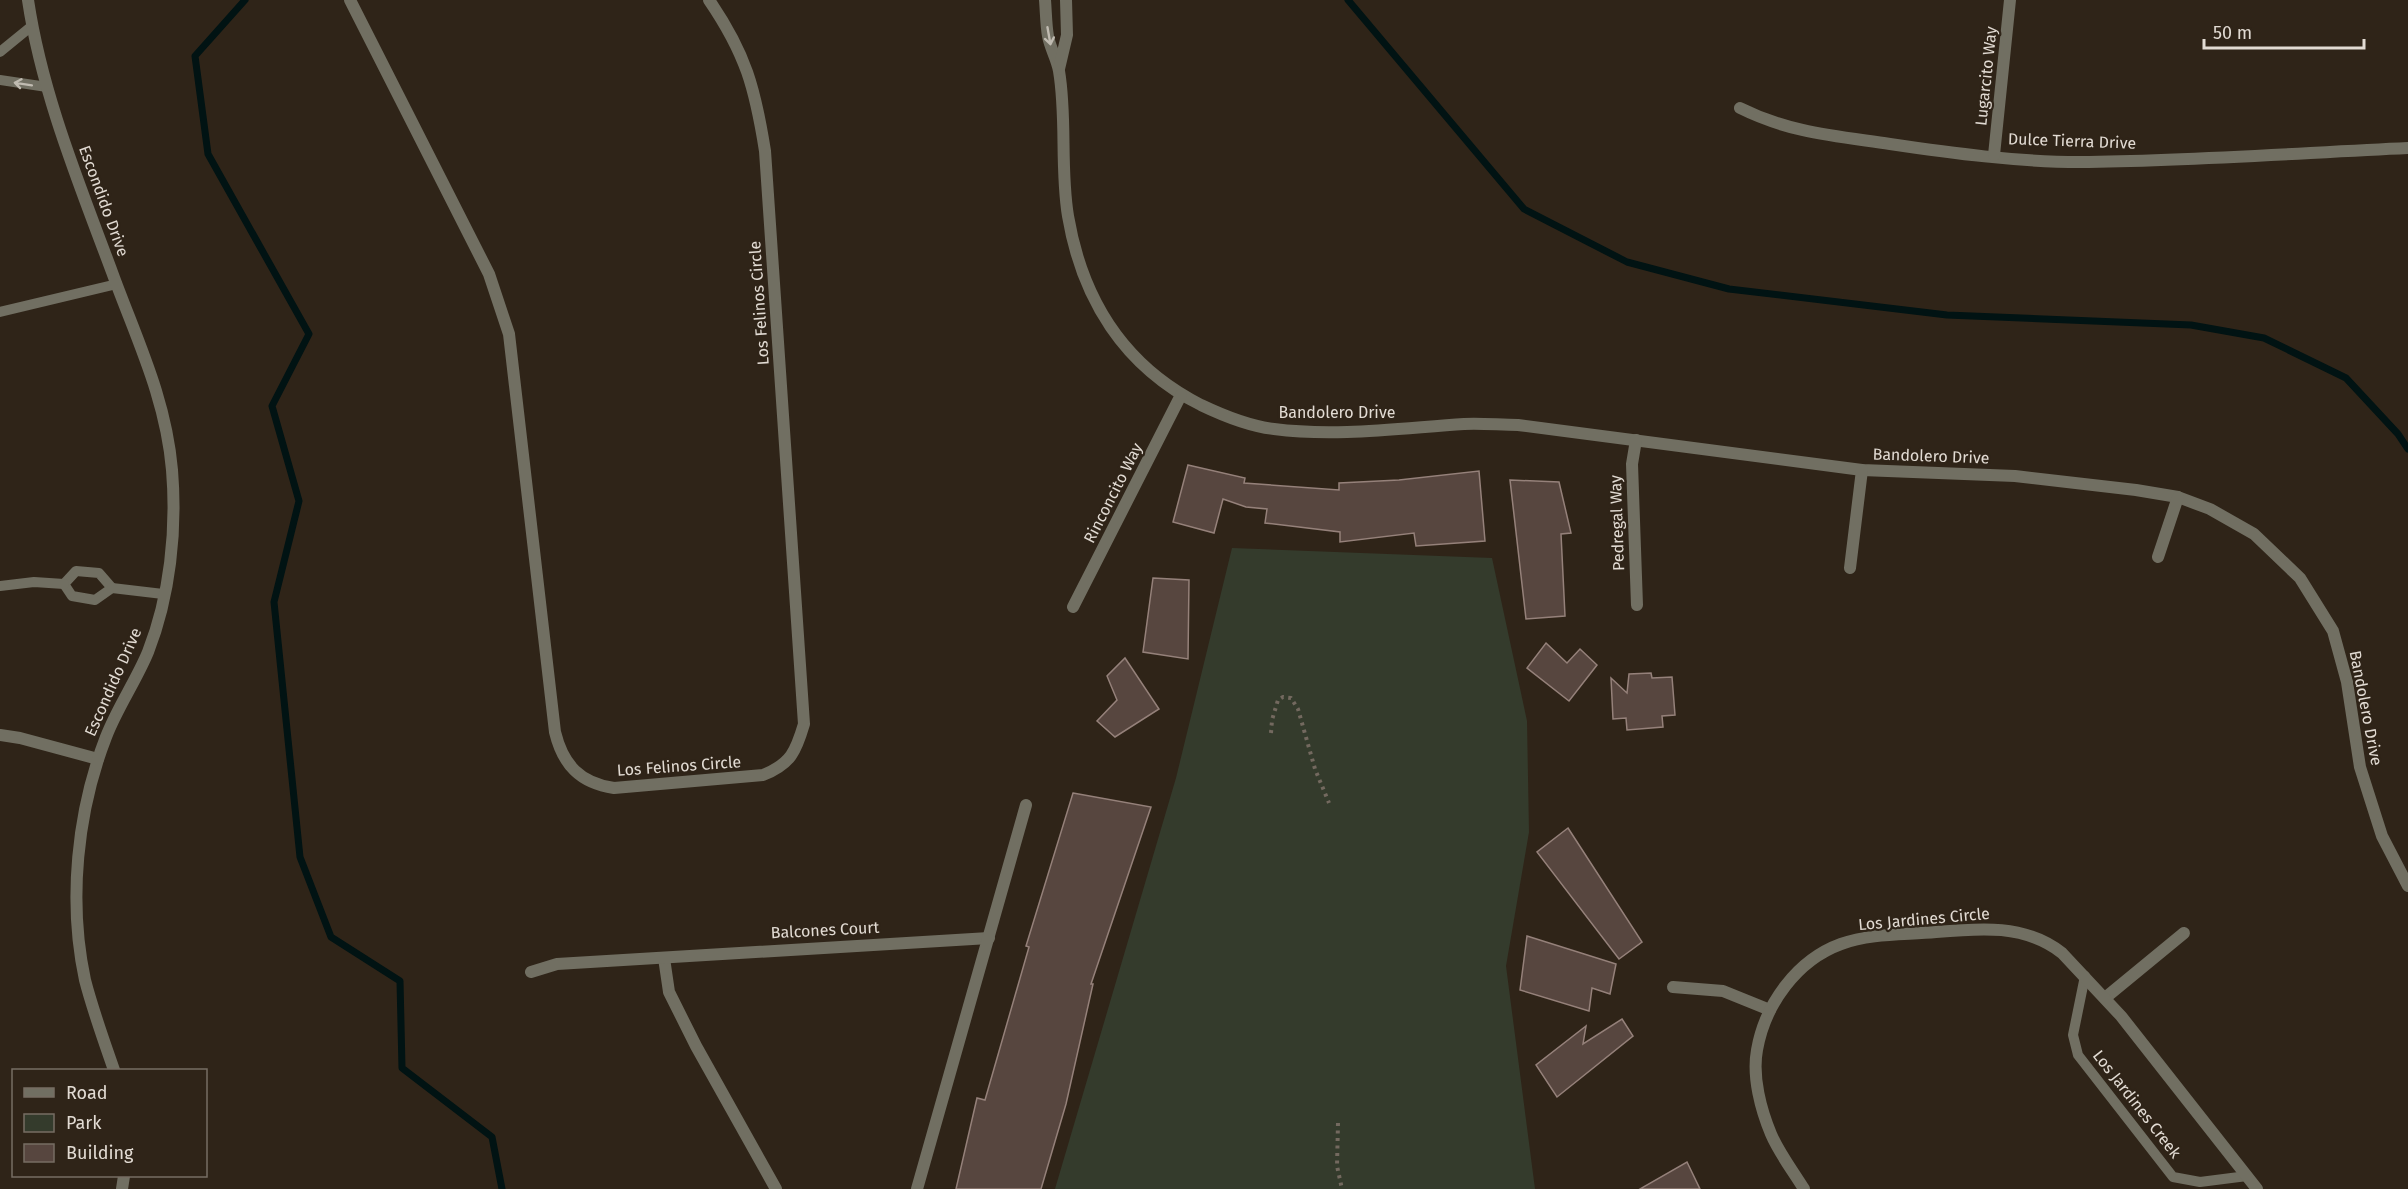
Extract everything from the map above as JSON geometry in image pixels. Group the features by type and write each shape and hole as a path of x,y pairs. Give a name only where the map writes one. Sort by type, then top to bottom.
{"street":[{"name":"Escondido Drive","path":"28,0 47,87 82,196 99,233 157,390 166,427 172,469 173,512 169,565 163,594 148,650 107,734 98,759 87,800 77,861 78,934 85,979 113,1069"},
{"name":"Los Felinos Circle","path":"350,0 489,274 503,312 509,334 555,732 563,756 576,772 597,785 614,788 763,775 777,770 793,754 804,724 765,152 757,98 741,54 729,30 709,0"},
{"name":"Bandolero Drive","path":"1045,0 1048,37 1059,70 1068,214 1076,253 1088,287 1108,322 1138,361 1164,384 1216,413 1251,425 1274,429 1316,432 1466,424 1518,425 1862,470 2015,476 2178,497 2210,509 2254,534 2300,578 2333,631 2347,682 2361,767 2382,836 2408,886"},
{"name":"Bandolero Drive","path":"1059,70 1067,34 1066,0"},
{"name":"Lugarcito Way","path":"1994,155 2010,0"},
{"name":"Dulce Tierra Drive","path":"1740,108 1765,120 1800,131 1910,147 2079,162 2408,148"},
{"name":"Rinconcito Way","path":"1073,607 1181,395"},
{"name":"Pedregal Way","path":"1636,440 1632,464 1637,605"},
{"name":"Bandolero Drive","path":"1850,568 1862,470"},
{"path":"2157,557 2178,497"},
{"path":"0,735 20,738 98,759"},
{"path":"917,1189 1026,805"},
{"name":"Los Jardines Circle","path":"1804,1189 1772,1135 1760,1096 1756,1073 1757,1050 1770,1010 1782,991 1799,970 1820,954 1841,944 1864,938 1977,929 2003,929 2031,935 2051,944 2105,998 2257,1189"},
{"path":"2105,998 2184,933"},
{"name":"Balcones Court","path":"531,972 557,964 989,938"},
{"path":"664,958 669,992 696,1046 776,1189"},
{"path":"1673,987 1723,990 1770,1010"}],"lane":[{"path":"0,52 33,25"},
{"path":"0,80 47,87"},
{"path":"0,312 117,284"},
{"path":"64,584 76,571 99,573 112,588"},
{"path":"0,586 34,582 64,584"},
{"path":"64,584 72,596 95,600 112,588 163,594"},
{"name":"Los Jardines Creek","path":"2085,976 2073,1035 2078,1054 2173,1177 2200,1182 2247,1176"}],"path":[{"path":"1271,733 1278,700 1284,697 1291,698 1298,709 1314,769 1329,803"},
{"path":"1338,1123 1337,1166 1342,1189"}],"green space":[{"path":"1232,548 1492,558 1527,721 1529,832 1506,966 1535,1189 1055,1189 1176,778"}],"building":[{"path":"1188,465 1245,478 1244,483 1339,490 1339,483 1399,480 1479,471 1485,541 1416,546 1414,533 1340,542 1340,532 1265,523 1267,509 1246,507 1223,499 1214,533 1173,522"},
{"path":"1510,480 1559,482 1571,533 1561,534 1565,616 1526,619"},
{"path":"1153,578 1189,580 1188,659 1143,652"},
{"path":"1546,643 1567,663 1580,649 1597,665 1569,701 1527,668"},
{"path":"1125,658 1159,709 1115,737 1097,721 1117,700 1107,676"},
{"path":"1651,673 1652,678 1672,677 1675,715 1662,716 1663,727 1627,730 1626,718 1613,719 1611,678 1627,693 1629,674"},
{"path":"1073,793 1151,807 1091,984 1093,984 1066,1104 1041,1189 956,1189 977,1098 985,1100 1029,947 1026,946"},
{"path":"1568,828 1642,942 1619,959 1537,852"},
{"path":"1527,936 1616,964 1610,994 1592,988 1589,1011 1520,990"},
{"path":"1622,1019 1633,1036 1557,1097 1536,1065 1586,1026 1583,1044"},
{"path":"1687,1162 1700,1189 1640,1189"}],"waterway":[{"path":"245,0 195,56 208,154 309,334 272,406 299,501 274,602 300,857 331,937 400,981 402,1068 492,1137 502,1189"},
{"path":"1348,0 1524,209 1627,262 1729,289 1947,315 2191,325 2264,338 2346,378 2398,434 2408,449"}]}
